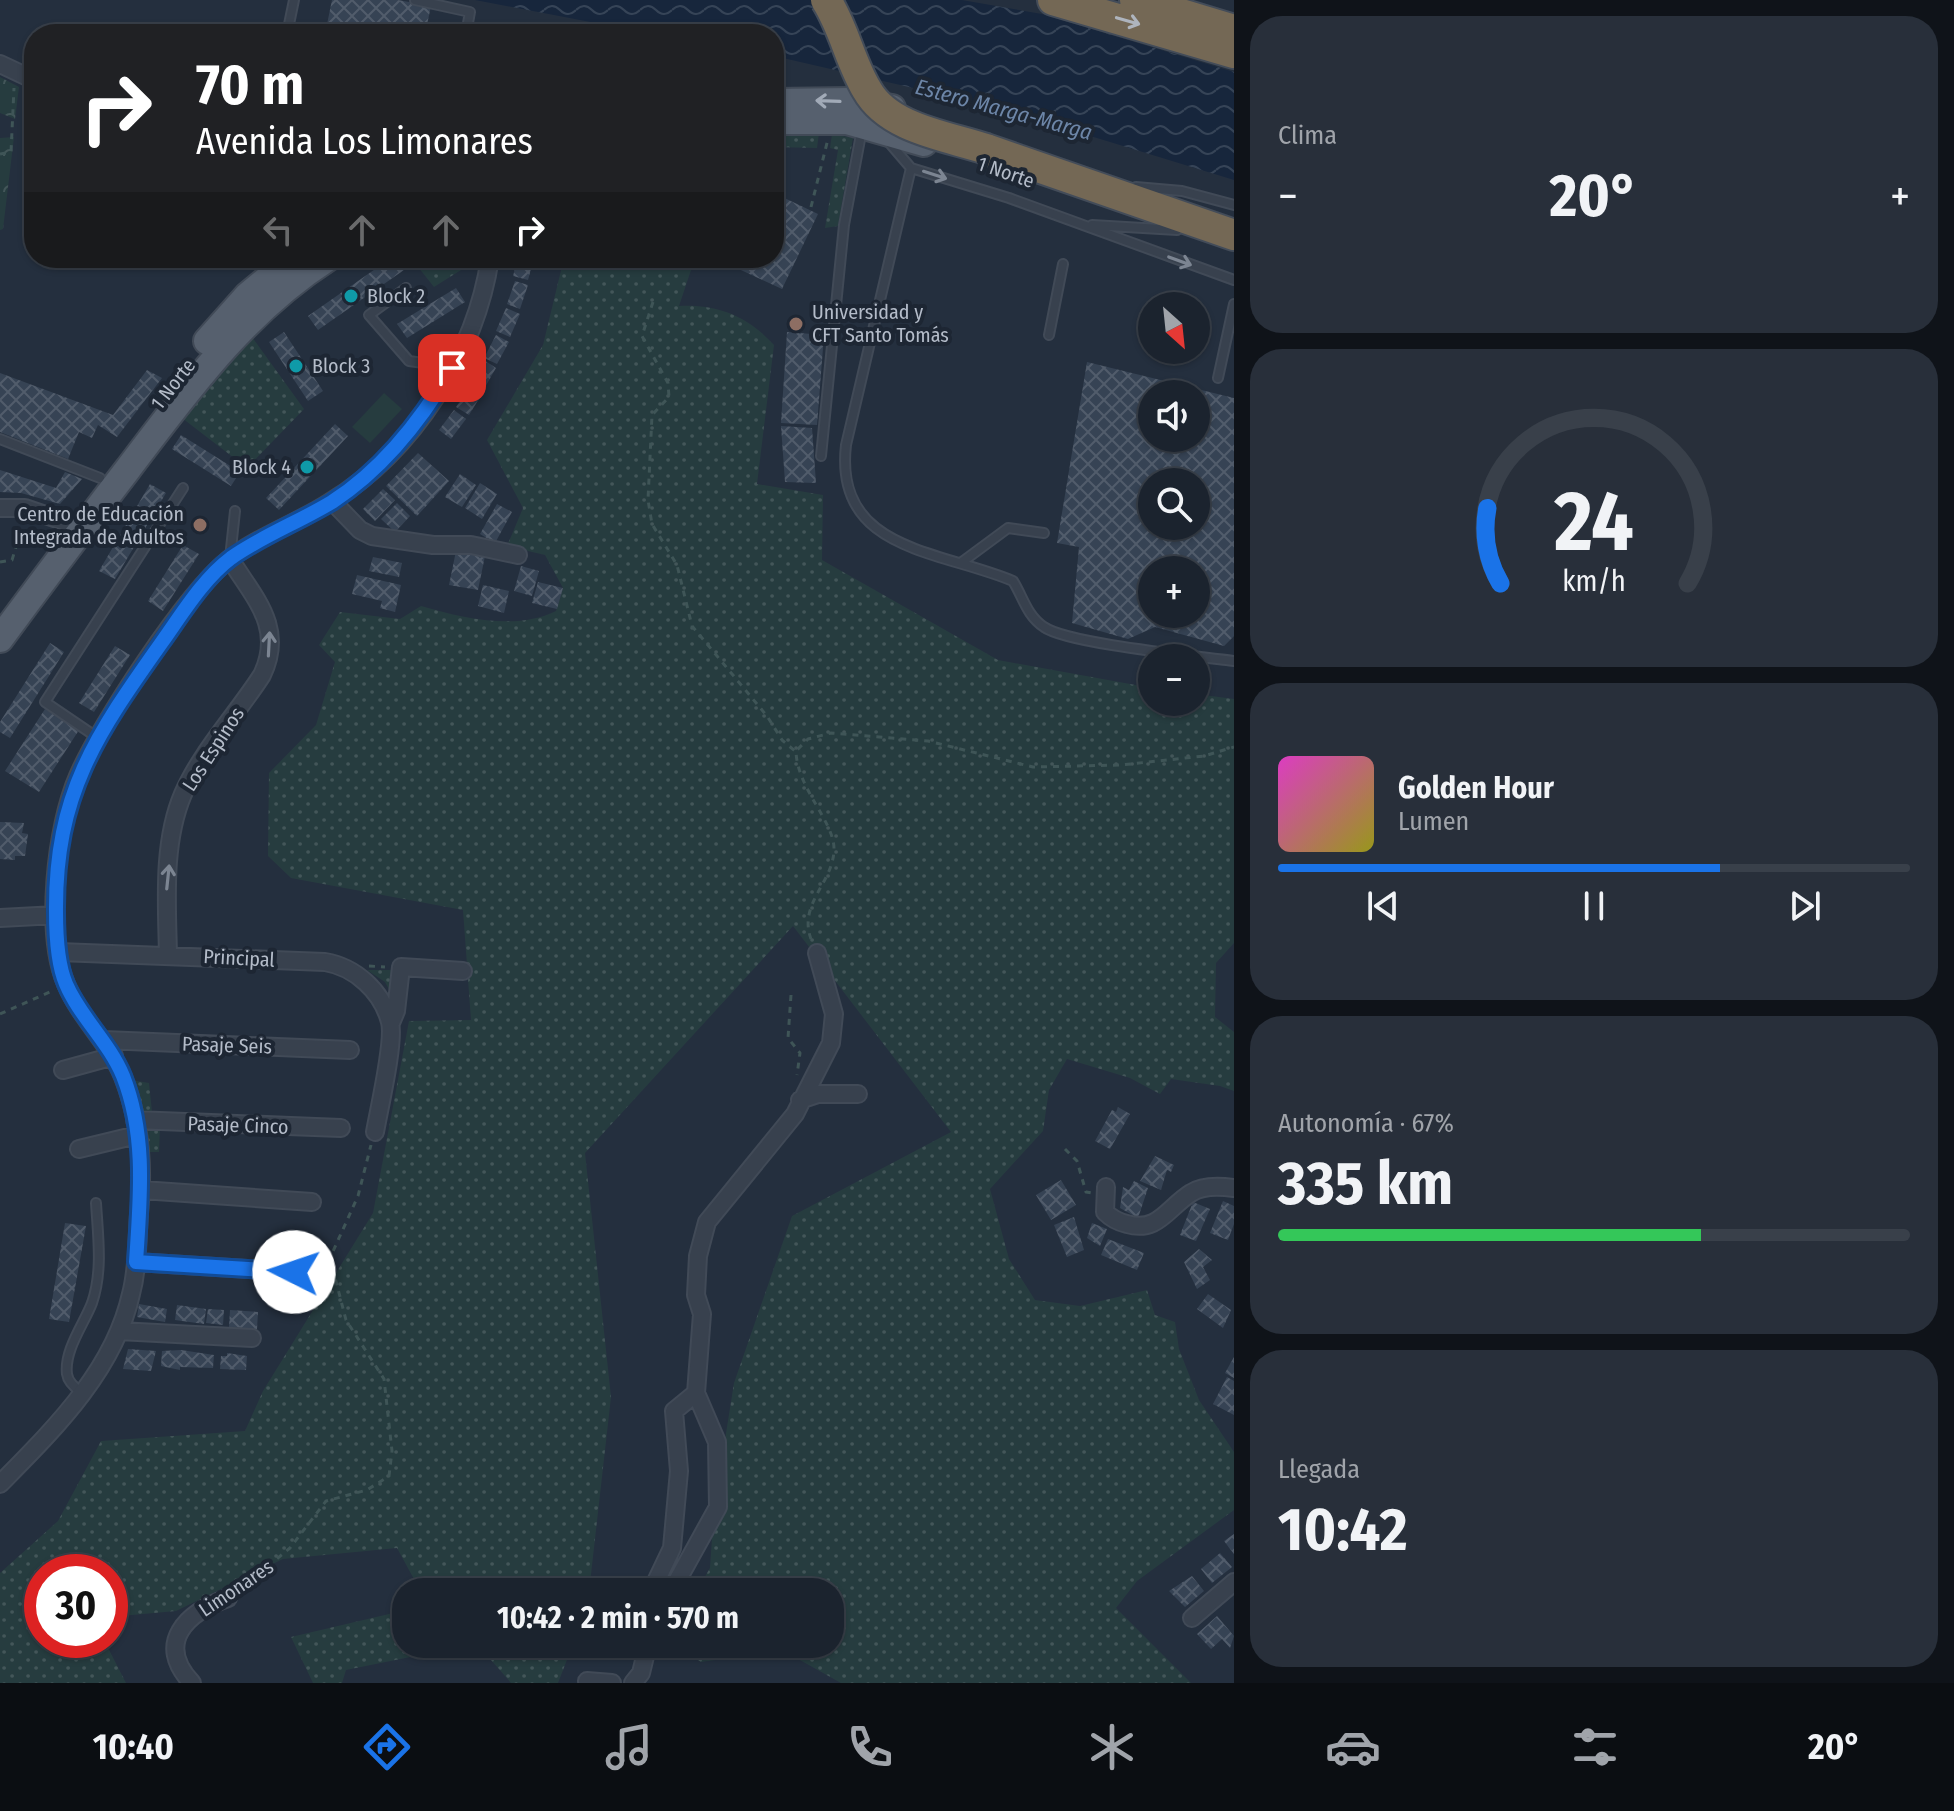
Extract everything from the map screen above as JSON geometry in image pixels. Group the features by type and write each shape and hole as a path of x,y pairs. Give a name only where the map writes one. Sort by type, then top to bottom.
{"highway":[{"path":"826,0 867,90 880,107 907,124 1234,235"},
{"path":"1053,0 1234,53"},
{"path":"1135,0 1234,30"},
{"path":"1176,0 1234,15"}],"main road":[{"name":"1 Norte","path":"784,102 850,101 934,119 1234,220"},
{"name":"1 Norte","path":"784,121 832,120 869,126 1234,249"},
{"name":"1 Norte","path":"67,529 100,478 225,318 282,268"},
{"name":"1 Norte","path":"67,529 238,330 279,291 313,268"},
{"path":"0,610 67,529"},
{"path":"0,639 67,529"}],"street":[{"path":"0,1484 64,1418 82,1393 119,1331 131,1295 136,1262 142,1190 129,1092 114,1056 66,985 59,952 57,861 65,815 78,775 98,738 209,578 230,559 332,501 370,471 404,437 452,368 475,318 488,268"},
{"path":"332,501 360,530 372,536 433,545 471,545 518,555"},
{"path":"0,508 25,508 67,529"},
{"name":"Los Espinos","path":"168,955 167,888 174,823 181,798 262,675 270,654 271,633 266,613 230,559"},
{"path":"0,918 56,915"},
{"name":"Principal","path":"59,952 339,964 358,974 370,987 391,1023"},
{"path":"679,1578 718,1507 717,1442 696,1393 702,1314 696,1295 703,1233 718,1207 795,1114 831,1043 834,1014 817,953"},
{"path":"375,1132 401,967 463,971"},
{"name":"Pasaje Seis","path":"104,1040 350,1050"},
{"path":"63,1070 114,1056"},
{"path":"800,1100 818,1094 858,1094"},
{"name":"Pasaje Cinco","path":"79,1149 136,1127 341,1128"},
{"path":"1099,1190 1105,1212 1110,1217 1145,1228 1192,1192 1219,1186 1234,1188"},
{"path":"142,1190 312,1202"},
{"path":"136,1262 294,1272"},
{"path":"119,1331 252,1338"},
{"path":"658,1578 672,1548 679,1471 674,1411 696,1393"},
{"path":"1192,1618 1234,1582"},
{"name":"Limonares","path":"192,1683 180,1671 177,1635 181,1625 205,1606 228,1598"},
{"path":"633,1683 641,1673 644,1658"},
{"path":"587,1681 612,1683"}],"lane":[{"path":"289,24 294,0"},
{"path":"415,0 470,12 468,24"},
{"path":"869,126 911,168 1083,225 1234,280"},
{"path":"821,456 844,225 869,126"},
{"path":"911,168 844,467 850,495 869,526 884,537 1013,581 1031,617 1047,629 1149,650 1234,661"},
{"path":"1136,187 1182,191 1234,205"},
{"path":"1083,225 1177,230"},
{"path":"1049,335 1063,264"},
{"path":"406,288 369,315 409,361 452,368"},
{"path":"1218,378 1234,304"},
{"path":"0,439 100,478"},
{"path":"98,738 45,702 183,488"},
{"path":"230,559 235,511"},
{"path":"962,562 1008,528 1044,533"},
{"path":"82,1393 73,1387 66,1373 73,1343 92,1303 98,1277 96,1203"}],"path":[{"path":"0,154 11,152 7,68"},
{"path":"811,207 825,154"},
{"path":"653,302 642,336 668,383 669,397 652,415 648,500 652,524 677,565 692,626 767,716 782,740 796,751"},
{"path":"0,562 12,560 20,534 67,529"},
{"path":"817,953 807,928 808,913 834,850 829,831 797,770 796,751 808,739 831,733 928,741 1033,767 1121,765 1204,756 1234,747"},
{"path":"0,1014 66,985"},
{"path":"791,995 788,1038 800,1053 797,1076 800,1100"},
{"name":"Limonares","path":"228,1598 275,1563 326,1501 367,1490 389,1476 392,1451 384,1379 346,1320 330,1258 358,1196 375,1132"},
{"path":"1065,1149 1077,1161 1086,1192 1099,1190"}],"green space":[{"path":"0,77 19,87 15,119 0,113"},
{"path":"784,133 819,133 817,148 784,147"},
{"path":"832,134 853,138 838,226 825,228 838,150 830,148"},
{"path":"14,137 3,229 0,230 0,138"},
{"path":"419,268 464,268 434,287"},
{"path":"562,268 692,268 679,306 706,307 731,314 754,326 774,345 757,484 823,495 822,560 998,660 1138,685 1138,716 1210,716 1210,696 1234,699 1234,943 1216,963 1215,1017 1234,1032 1234,1091 1171,1079 1160,1094 1130,1078 1067,1059 1049,1090 1043,1131 990,1189 1009,1259 1035,1300 1080,1306 1147,1290 1155,1315 1175,1322 1179,1349 1199,1400 1234,1452 1234,1510 1137,1581 1116,1608 1191,1683 841,1683 796,1658 844,1658 844,1578 704,1578 710,1568 714,1509 734,1383 792,1216 951,1132 793,926 585,1153 611,1397 591,1578 413,1578 397,1548 283,1559 176,1611 128,1615 128,1554 24,1554 24,1658 113,1658 126,1683 0,1683 0,1573 58,1521 101,1441 245,1431 263,1391 373,1213 409,1021 471,1020 463,910 291,878 268,856 269,773 316,725 335,662 319,645 340,612 400,619 421,606 471,618 506,621 540,617 556,611 563,588 545,555 507,546 523,508 487,440 543,345"},
{"path":"252,337 304,409 247,468 182,418"},
{"path":"384,393 402,409 370,443 352,427"},
{"path":"367,970 394,970 395,1001 385,982"},
{"path":"131,1080 149,1083 152,1112 141,1111"},
{"path":"146,1126 160,1126 159,1152 145,1152"},
{"path":"392,1613 392,1658 405,1658 346,1670 342,1683 313,1683 291,1637"},
{"path":"489,1658 568,1658 558,1683 511,1683"},
{"path":"695,1658 728,1658 701,1662"}],"water":[{"name":"Estero Marga-Marga","path":"475,0 962,0 1042,14 1234,72 1234,180 996,107 784,58 784,24 601,24"}],"building":[{"path":"332,0 398,0 431,6 427,24 327,24"},
{"path":"784,198 818,214 782,289 737,268 784,268"},
{"name":"Block 2","path":"377,268 404,270 318,330 308,316"},
{"path":"515,268 531,268 528,280 513,276"},
{"path":"515,281 528,285 520,309 507,304"},
{"path":"456,288 465,302 407,338 397,324"},
{"path":"506,308 520,314 510,337 496,331"},
{"name":"Block 3","path":"284,332 323,391 308,401 269,342"},
{"path":"787,332 824,335 817,425 781,423"},
{"path":"496,335 509,342 497,364 484,358"},
{"path":"484,360 496,368 484,389 471,382"},
{"path":"1087,362 1160,380 1138,380 1138,452 1210,452 1210,392 1234,398 1234,636 1224,646 1159,628 1210,628 1210,556 1138,556 1138,628 1153,628 1128,639 1072,623 1079,547 1057,543"},
{"path":"147,370 162,378 117,437 98,425 92,438 79,432 68,459 0,432 0,373 113,415"},
{"path":"470,386 482,394 469,415 456,407"},
{"path":"454,410 466,419 451,439 439,430"},
{"name":"Block 4","path":"335,424 348,436 279,510 266,498"},
{"path":"781,426 812,428 816,483 785,482"},
{"path":"181,435 240,472 231,486 172,449"},
{"path":"418,453 449,481 417,516 386,486"},
{"path":"0,470 56,488 65,472 82,479 60,504 21,493 0,492"},
{"path":"460,474 476,485 462,507 445,497"},
{"path":"480,483 497,494 482,519 465,508"},
{"path":"150,484 166,493 115,579 99,571"},
{"path":"383,489 395,500 375,521 363,509"},
{"path":"397,503 410,516 395,532 381,519"},
{"path":"497,504 512,512 495,543 480,534"},
{"path":"183,545 199,554 163,611 148,601"},
{"path":"456,551 485,556 478,590 449,585"},
{"path":"373,557 402,563 399,577 369,571"},
{"path":"521,566 539,571 532,596 514,591"},
{"path":"357,575 401,585 395,612 380,608 382,601 352,594"},
{"path":"538,582 563,588 557,609 532,603"},
{"path":"483,585 509,591 504,613 478,606"},
{"path":"50,643 64,652 10,738 0,732 0,722"},
{"path":"115,646 130,655 94,712 79,703"},
{"path":"45,709 79,730 39,792 5,771"},
{"path":"0,822 24,823 22,833 28,834 25,856 15,856 15,860 0,859"},
{"path":"1118,1107 1130,1114 1110,1149 1095,1141 1112,1110 1116,1112"},
{"path":"1155,1156 1174,1165 1171,1172 1167,1170 1161,1190 1140,1181"},
{"path":"1061,1180 1076,1205 1051,1220 1036,1195"},
{"path":"1134,1181 1148,1188 1138,1218 1120,1208 1123,1187 1129,1190"},
{"path":"1223,1201 1234,1206 1234,1224 1228,1240 1210,1233"},
{"path":"1193,1202 1210,1209 1196,1241 1180,1235"},
{"path":"1074,1217 1084,1250 1067,1257 1054,1225"},
{"path":"65,1223 86,1226 69,1322 49,1319"},
{"path":"1092,1223 1107,1229 1100,1246 1087,1238"},
{"path":"1108,1239 1144,1253 1137,1270 1101,1255"},
{"path":"1199,1249 1212,1260 1203,1267 1210,1280 1197,1289 1184,1262"},
{"path":"1208,1294 1231,1310 1223,1328 1197,1309"},
{"path":"139,1304 167,1309 165,1322 137,1317"},
{"path":"177,1305 206,1309 204,1324 175,1320"},
{"path":"208,1309 224,1310 223,1325 206,1323"},
{"path":"230,1310 258,1312 257,1329 229,1327"},
{"path":"128,1349 156,1351 151,1371 123,1369"},
{"path":"181,1350 214,1355 213,1368 180,1367 180,1370 161,1366 162,1351"},
{"path":"227,1353 247,1356 246,1370 220,1369 221,1356 227,1356"},
{"path":"1234,1357 1234,1378 1225,1373"},
{"path":"1227,1377 1234,1381 1234,1415 1213,1404"},
{"path":"1234,1534 1234,1554 1224,1541"},
{"path":"1220,1553 1232,1567 1212,1583 1201,1569"},
{"path":"1192,1576 1204,1591 1185,1607 1169,1591"},
{"path":"1217,1616 1234,1636 1230,1648 1222,1639 1211,1649 1197,1634"}],"place":[{"name":"Block 2","path":"351,296"},
{"name":"Universidad y CFT Santo Tomás","path":"796,324"},
{"name":"Block 3","path":"296,366"},
{"name":"Block 4","path":"307,467"},
{"name":"Centro de Educación Integrada de Adultos","path":"200,525"}],"route":[{"path":"294,1272 136,1262 142,1190 135,1120 129,1092 114,1056 71,995 62,974 56,915 60,838 71,795 87,756 131,685 209,578 230,559 352,487 404,437 423,414 452,368"}]}
